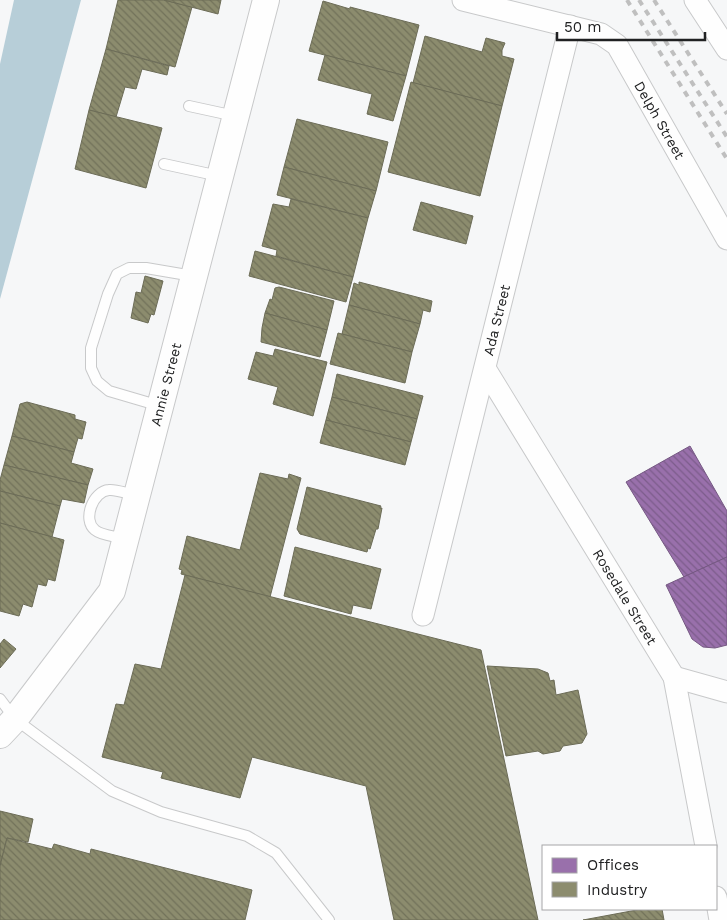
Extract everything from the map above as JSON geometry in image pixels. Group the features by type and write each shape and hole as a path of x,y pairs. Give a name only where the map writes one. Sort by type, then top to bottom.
{"street":[{"name":"Annie Street","path":"7,727 112,590 266,0"},
{"name":"Delph Street","path":"463,0 601,34 617,45 727,239"},
{"path":"695,0 727,49"},
{"name":"Ada Street","path":"423,615 486,370 570,26"},
{"name":"Rosedale Street","path":"486,370 674,677 706,845"},
{"path":"674,677 727,692"},
{"path":"717,903 720,920"}],"lane":[{"path":"189,106 236,116"},
{"path":"164,164 220,176"},
{"path":"160,406 108,391 97,381 91,368 91,348 108,294 117,274 129,268 146,268 194,276"},
{"path":"125,538 96,531 90,525 89,517 94,501 101,492 109,490 136,496"},
{"path":"0,698 7,727 112,791 161,812 247,836 276,852 328,920"}],"water":[{"path":"14,0 81,0 0,299 0,64"}],"building: Offices":[{"path":"690,446 727,511 727,557 684,577 626,482"},
{"path":"727,557 727,645 715,648 703,647 692,639 666,585"}],"building: Industry":[{"path":"118,0 164,0 192,7 175,67 106,49"},
{"path":"164,0 221,0 218,14"},
{"path":"323,1 419,25 406,76 309,51"},
{"path":"425,36 482,52 486,38 505,43 502,56 514,59 502,106 413,83"},
{"path":"106,49 169,66 167,75 142,69 136,89 125,87 116,117 89,110"},
{"path":"325,55 406,76 393,121 367,114 372,94 318,80"},
{"path":"411,82 502,106 480,196 388,172"},
{"path":"89,110 162,128 146,188 75,169"},
{"path":"297,119 388,142 376,191 284,167"},
{"path":"284,167 376,191 368,218 277,195"},
{"path":"291,199 368,218 353,277 276,256 277,250 262,246 273,204 289,207"},
{"path":"421,202 473,216 466,244 413,230"},
{"path":"255,251 353,277 346,302 249,276"},
{"path":"145,276 163,281 154,315 151,314 148,323 131,318 136,292 141,293"},
{"path":"359,282 432,301 430,312 423,310 420,324 349,305 354,283 359,285"},
{"path":"279,287 334,301 327,330 265,313 270,299 272,300 275,288"},
{"path":"349,305 420,324 412,352 342,334"},
{"path":"265,313 327,330 320,357 261,342"},
{"path":"338,333 412,352 405,383 330,364"},
{"path":"275,349 327,362 313,416 273,404 278,387 248,379 256,352 273,356"},
{"path":"337,374 423,396 417,419 332,397"},
{"path":"332,397 417,419 411,442 326,420"},
{"path":"27,402 75,415 75,419 86,422 82,439 78,438 74,452 12,436 20,404"},
{"path":"326,420 411,442 405,465 320,443"},
{"path":"12,436 74,452 71,463 93,469 88,485 4,465"},
{"path":"4,465 88,485 84,503 62,499 60,506 0,491 0,480"},
{"path":"260,473 288,479 289,474 301,478 270,597 181,574 182,570 179,569 187,536 240,550"},
{"path":"307,487 381,506 378,529 376,529 370,549 368,548 367,552 300,534 297,529"},
{"path":"0,491 60,506 52,537 0,523"},
{"path":"0,523 64,540 55,581 48,579 46,586 38,584 32,607 23,604 19,616 0,611"},
{"path":"295,547 381,569 371,609 353,605 351,614 284,596"},
{"path":"185,575 481,650 538,920 394,920 366,786 252,757 240,798 161,778 163,772 102,757 116,704 124,705 135,664 161,669"},
{"path":"4,639 16,649 0,668 0,644"},
{"path":"487,666 538,669 548,673 550,681 554,680 556,695 578,690 587,734 582,743 563,746 560,751 543,754 538,751 506,756"},
{"path":"0,811 33,819 28,842 7,838 0,866"},
{"path":"7,838 52,849 54,844 90,854 91,849 252,890 245,920 0,920 0,866"},
{"path":"637,910 662,910 664,920 583,920"}],"railway":[{"path":"627,0 727,159"},
{"path":"639,0 727,137"},
{"path":"654,0 727,114"}]}
